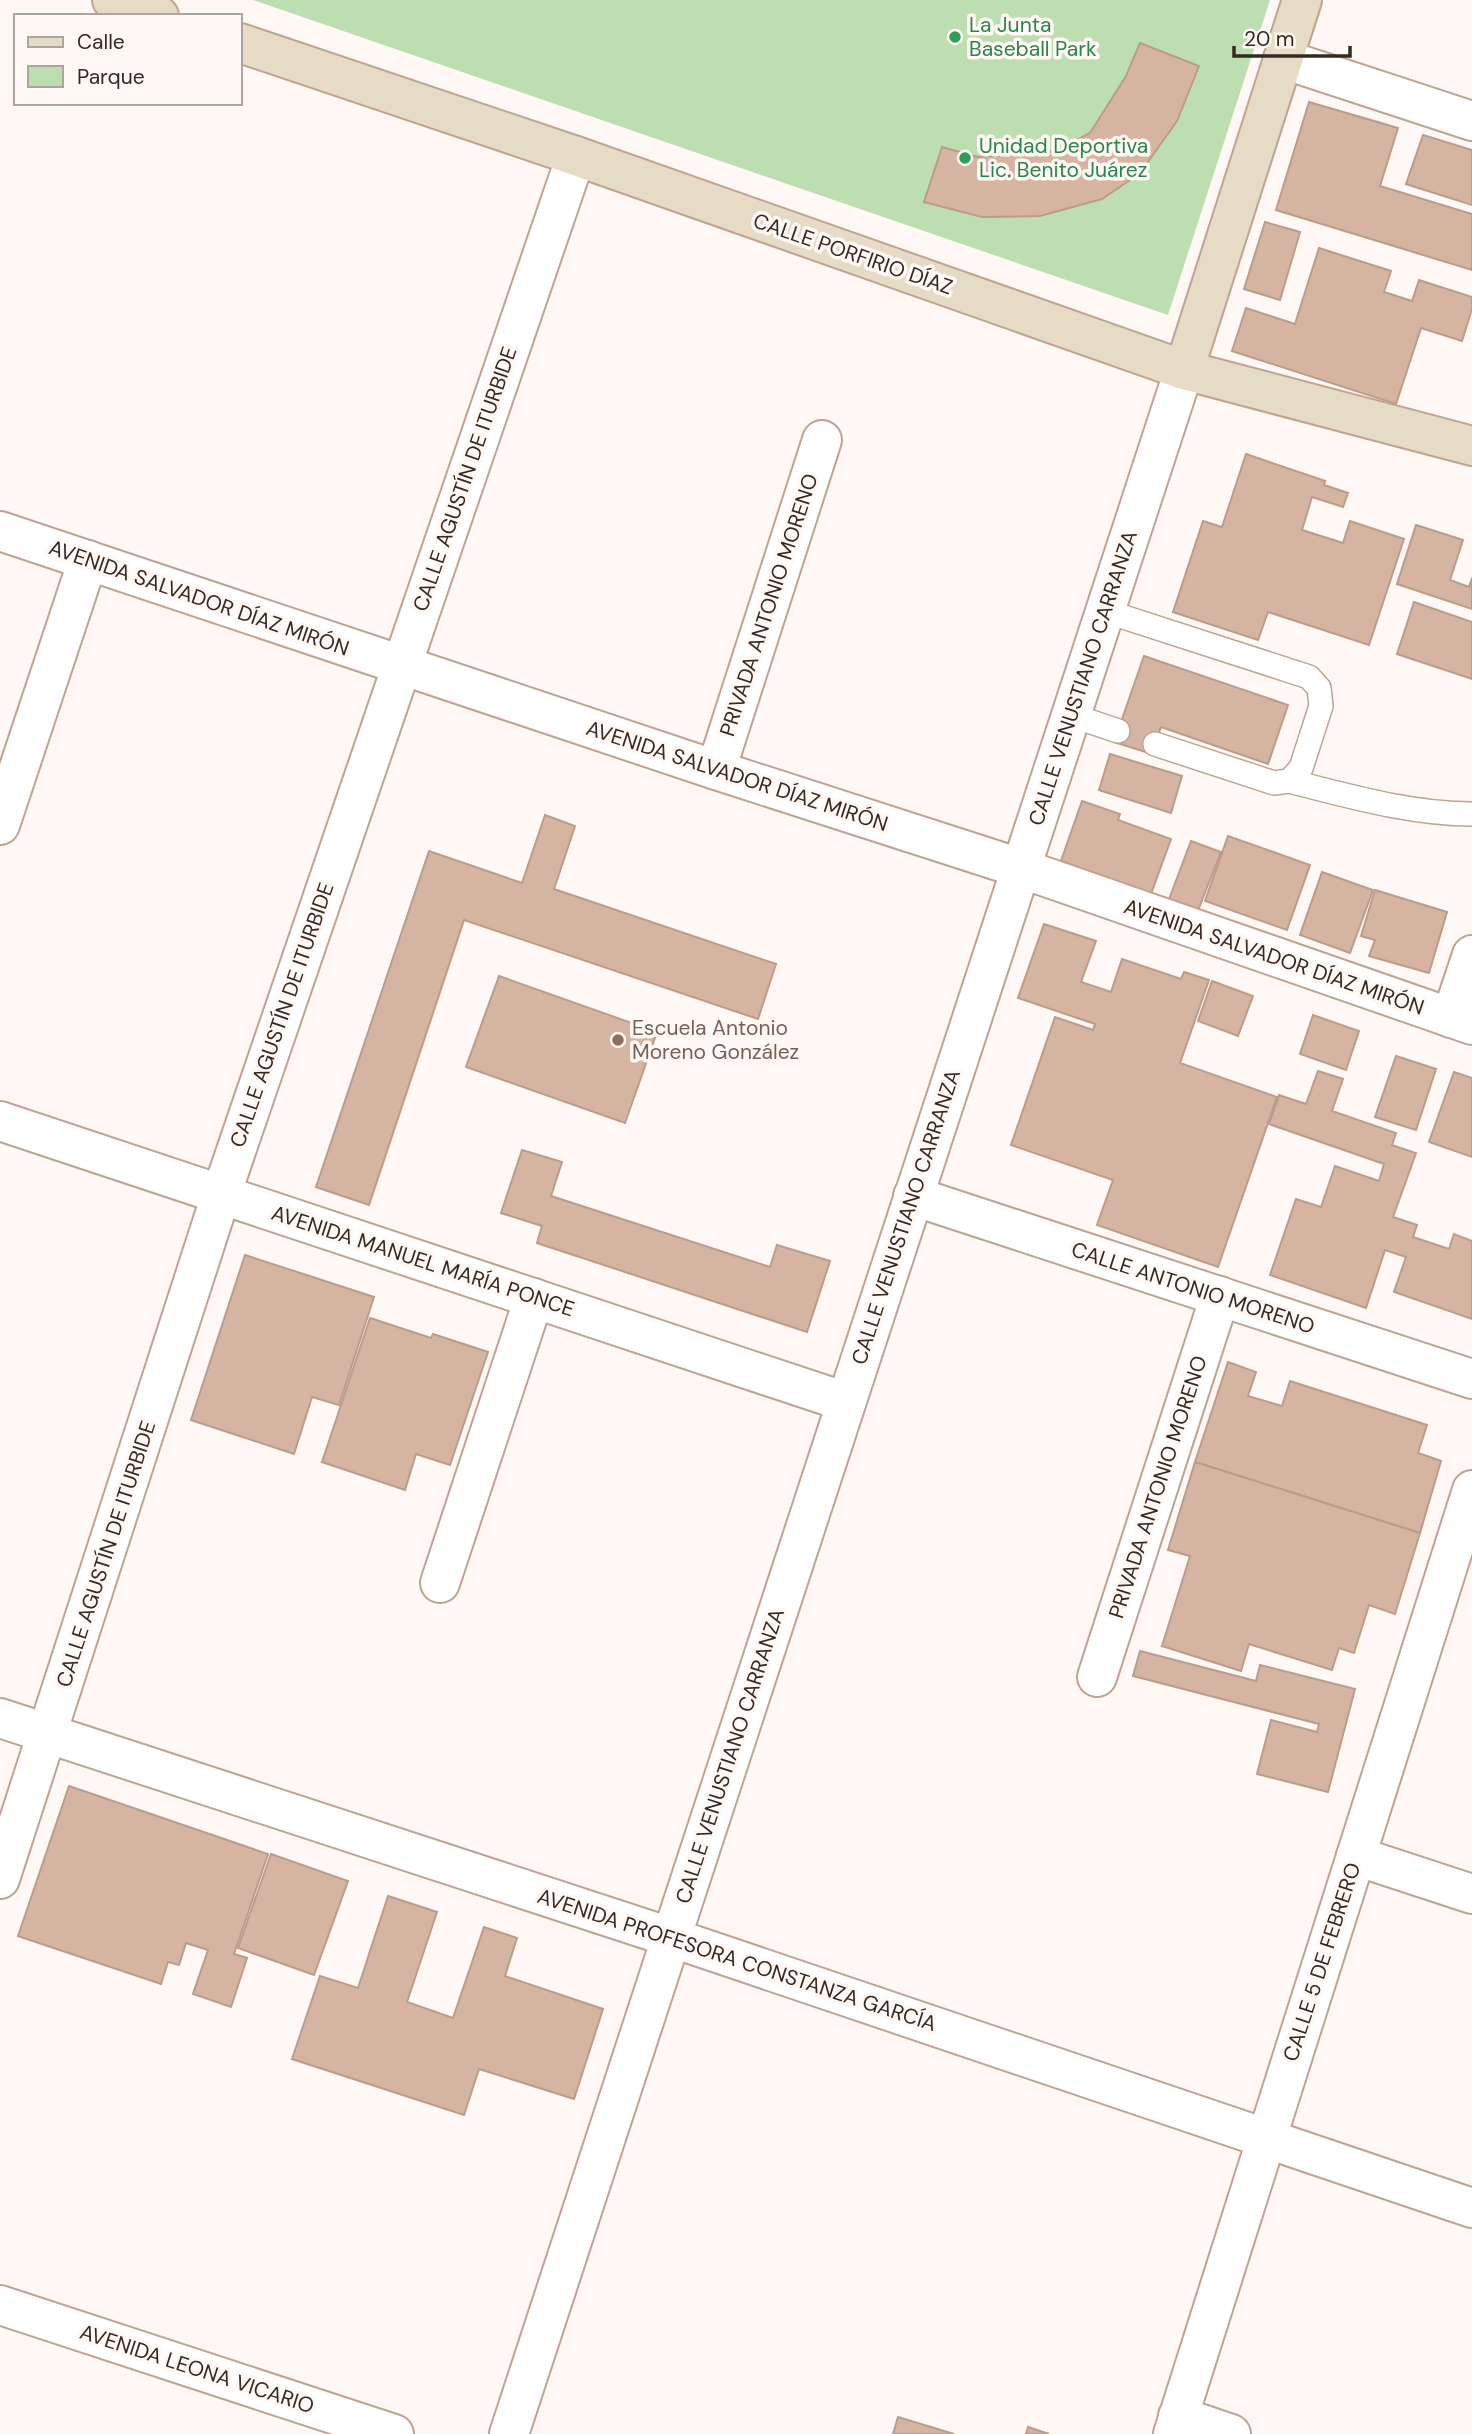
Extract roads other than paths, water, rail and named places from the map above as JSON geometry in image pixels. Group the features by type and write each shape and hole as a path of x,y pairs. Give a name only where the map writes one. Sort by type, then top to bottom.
{"street":[{"path":"112,0 153,14"},
{"name":"CALLE VENUSTIANO CARRANZA","path":"509,2434 1303,0"},
{"name":"CALLE PORFIRIO DÍAZ","path":"242,44 576,156 1184,370 1472,446"},
{"path":"1283,59 1472,121"},
{"name":"CALLE AGUSTÍN DE ITURBIDE","path":"0,1879 221,1195 576,156"},
{"name":"PRIVADA ANTONIO MORENO","path":"716,770 822,440"},
{"name":"AVENIDA SALVADOR DÍAZ MIRÓN","path":"0,531 1020,869 1462,1022"},
{"path":"0,825 88,560"},
{"path":"1462,1022 1472,955"},
{"name":"AVENIDA MANUEL MARÍA PONCE","path":"0,1122 846,1402"},
{"name":"CALLE ANTONIO MORENO","path":"913,1196 1472,1379"},
{"name":"PRIVADA ANTONIO MORENO","path":"1097,1677 1220,1296"},
{"path":"440,1584 534,1298"},
{"name":"CALLE 5 DE FEBRERO","path":"1175,2425 1472,1490"},
{"name":"AVENIDA PROFESORA CONSTANZA GARCÍA","path":"0,1718 670,1937 1472,2207"},
{"path":"1356,1856 1472,1894"},
{"name":"AVENIDA LEONA VICARIO","path":"0,2305 394,2434"},
{"path":"1175,2425 1231,2434"}],"lane":[{"path":"1105,611 1309,677 1318,688 1321,706 1301,768 1289,781"},
{"path":"1071,715 1118,731"},
{"path":"1155,744 1274,783 1289,781 1391,806 1472,814"}],"place":[{"name":"La Junta Baseball Park","path":"955,37"},
{"name":"Unidad Deportiva Lic. Benito Juárez","path":"965,158"},
{"name":"Escuela Antonio Moreno González","path":"618,1040"}]}
